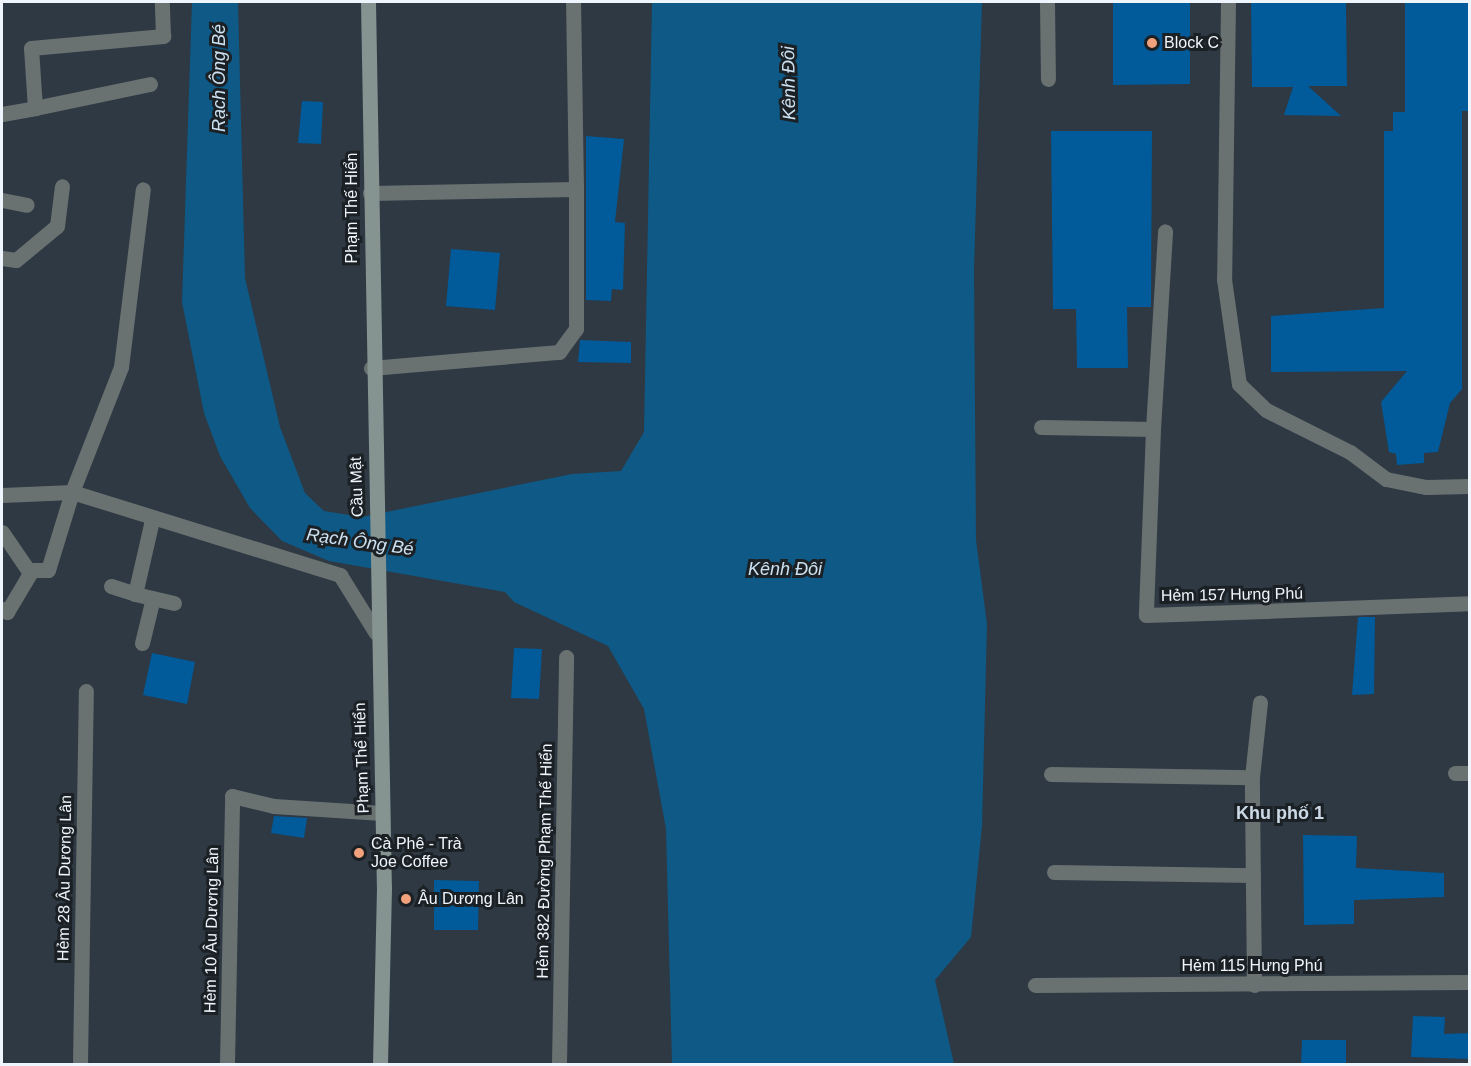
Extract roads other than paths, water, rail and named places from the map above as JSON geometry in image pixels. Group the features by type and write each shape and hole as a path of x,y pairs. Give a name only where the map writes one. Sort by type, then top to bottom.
{"main road":[{"name":"Phạm Thế Hiển","path":"368,2 373,414"},
{"name":"Cầu Mật","path":"373,414 378,594"},
{"name":"Phạm Thế Hiển","path":"378,594 376,633 382,813 380,1064"}],"street":[{"path":"35,108 31,48 163,36 162,2"},
{"path":"371,368 559,352 576,329 573,2"},
{"path":"1047,2 1048,80"},
{"path":"1228,2 1224,279 1239,384 1266,410 1350,452 1386,479 1412,485 1470,486"},
{"path":"2,114 150,84"},
{"path":"2,258 15,260 57,226 62,186"},
{"path":"32,570 48,570 72,492 121,367 143,189"},
{"path":"370,193 576,189"},
{"path":"2,200 27,205"},
{"name":"Hẻm 157 Hưng Phú","path":"1165,231 1146,615 1470,603"},
{"path":"1041,427 1154,429"},
{"path":"2,495 72,492 152,520 231,538 340,575 376,633"},
{"path":"135,594 152,520"},
{"path":"2,532 32,570"},
{"path":"2,609 7,612 32,570"},
{"path":"111,586 174,603"},
{"path":"142,643 153,598"},
{"name":"Hẻm 382 Đường Phạm Thế Hiển","path":"559,1065 566,657"},
{"name":"Hẻm 28 Âu Dương Lân","path":"80,1065 86,691"},
{"path":"1254,985 1252,777 1260,702"},
{"path":"1051,774 1252,777"},
{"name":"Hẻm 10 Âu Dương Lân","path":"227,1065 232,796 274,806 382,813"},
{"path":"1054,872 1253,875"},
{"name":"Hẻm 115 Hưng Phú","path":"1035,985 1470,982"}],"water":[{"name":"Kênh Đôi","path":"192,2 238,2 245,278 280,427 305,493 324,511 362,517 572,474 621,471 644,432 652,2 982,2 974,270 976,540 987,624 982,826 971,937 935,980 954,1064 672,1064 666,829 644,709 608,646 514,602 505,592 329,561 282,541 250,508 220,456 204,413 182,302"}],"place":[{"name":"Block C","path":"1152,43"},
{"name":"Cà Phê - Trà Joe Coffee","path":"359,853"},
{"name":"Âu Dương Lân","path":"406,899"}],"district":[{"name":"Khu phố 1","path":"1280,813"}],"water label":[{"name":"Rạch Ông Bé","path":"219,78"},
{"name":"Rạch Ông Bé","path":"360,542"}]}
